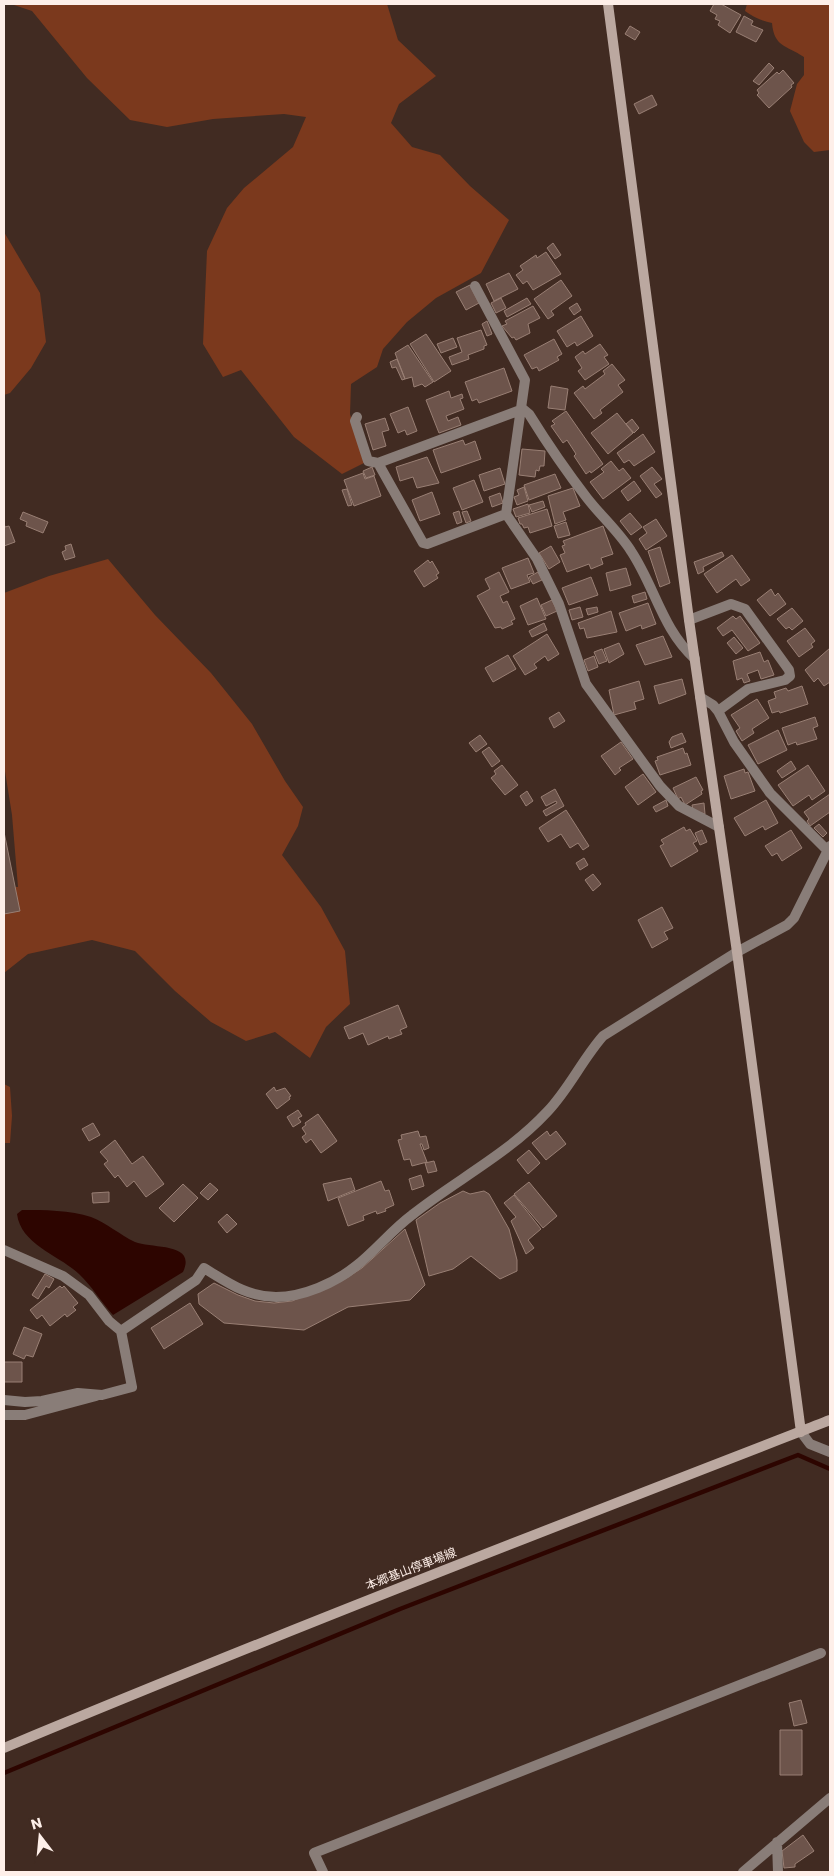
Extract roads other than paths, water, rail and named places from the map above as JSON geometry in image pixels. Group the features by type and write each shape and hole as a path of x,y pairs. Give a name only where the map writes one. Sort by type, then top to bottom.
{"street":[{"path":"608,4 689,620 737,952 801,1432 810,1444 830,1452"},
{"path":"475,286 525,380 523,409 506,514 537,559 559,604 586,684 660,786 679,806 719,827"},
{"path":"523,409 554,455 631,551 663,618 682,647 695,659"},
{"path":"357,417 355,421 368,461 378,463 523,409"},
{"path":"378,463 423,543 427,544 506,514"},
{"path":"689,620 731,604 738,605 745,610 789,670 790,676 785,680 748,689 718,711"},
{"path":"121,1331 196,1280 204,1268 248,1294 277,1297 311,1291 356,1267 412,1215 470,1176 547,1112 569,1086 592,1048 603,1036 737,952 786,925 794,918 829,849 770,793 734,742 714,705 700,697"},
{"path":"4,1250 63,1276 89,1296 109,1321 121,1331 132,1387 25,1415 4,1415"},
{"path":"4,1400 42,1401 78,1393 102,1395"},
{"name":"本郷基山停車場線","path":"4,1748 235,1652 740,1453 830,1420"},
{"path":"323,1872 314,1853 822,1653"},
{"path":"743,1872 830,1798"},
{"path":"777,1842 778,1872"}],"waterway":[{"path":"4,1773 400,1609 798,1455 830,1469"}]}
